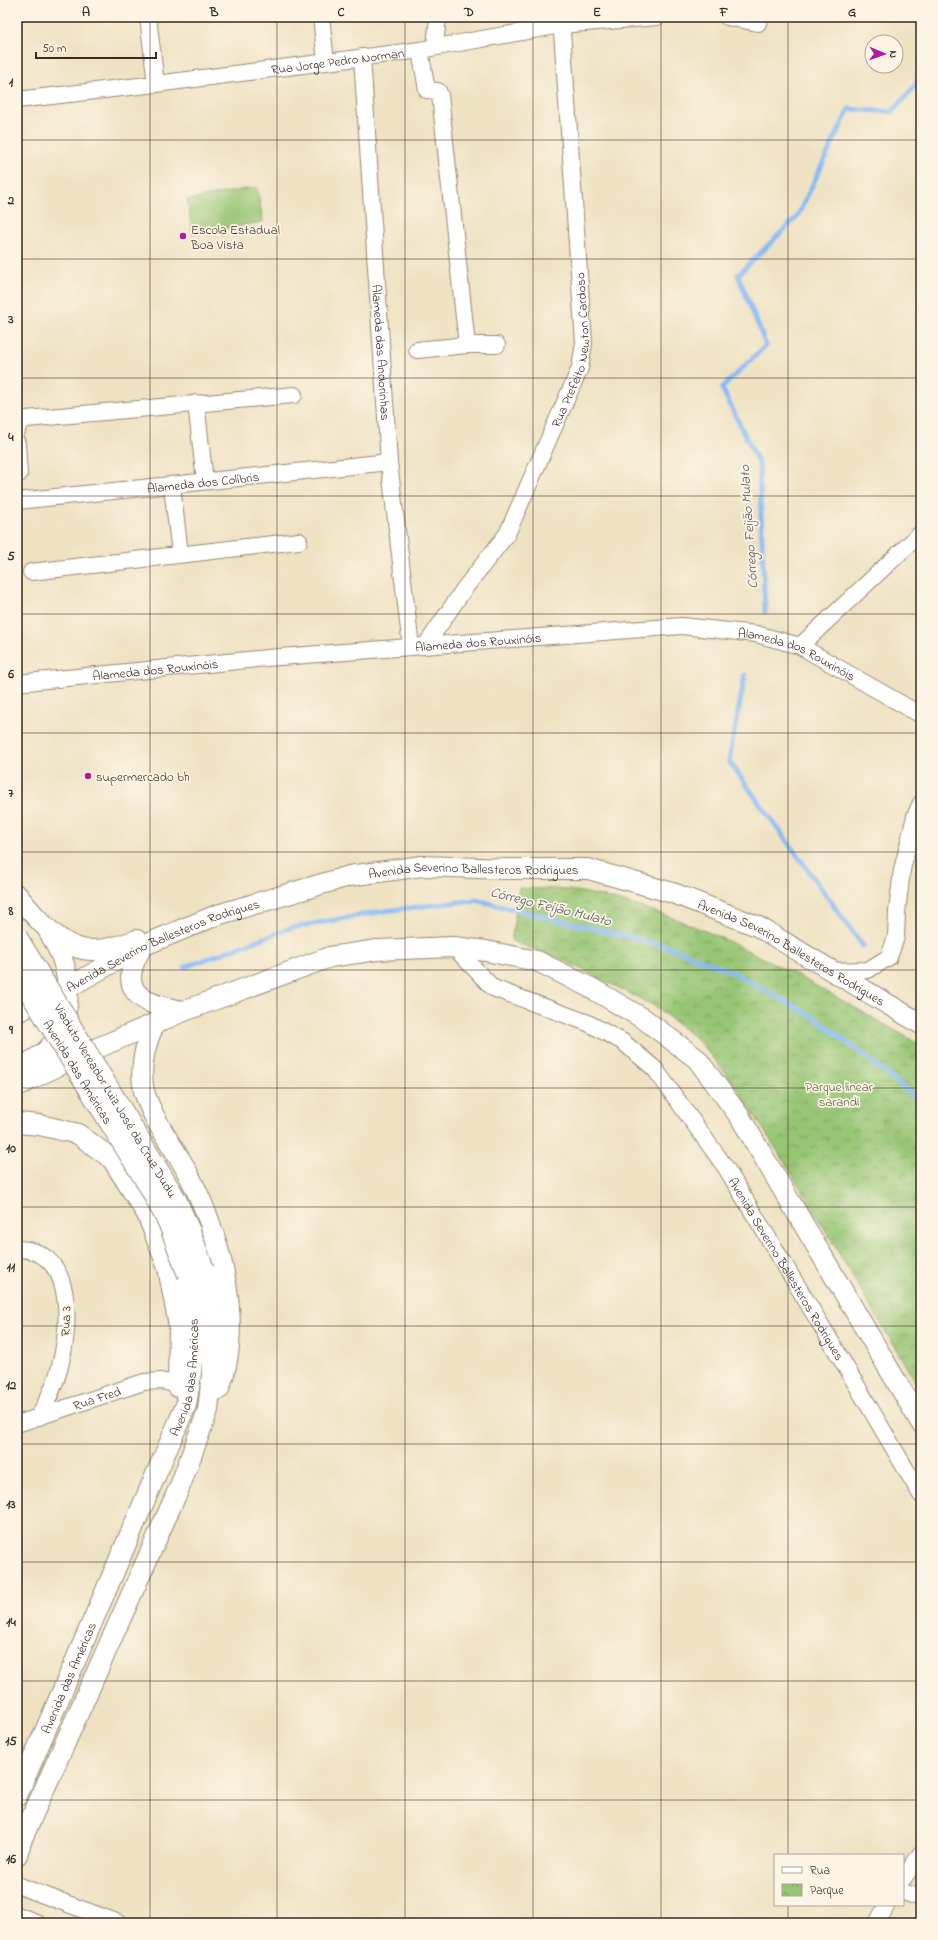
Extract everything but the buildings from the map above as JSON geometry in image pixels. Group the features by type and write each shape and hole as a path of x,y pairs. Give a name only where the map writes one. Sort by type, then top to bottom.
{"main road":[{"name":"Avenida Severino Ballesteros Rodrigues","path":"17,1012 67,988 142,946 217,915 349,876 422,866 507,870 588,869 673,893 757,926 921,1024"},
{"path":"17,895 48,930 62,958 67,988 65,1019 55,1041 45,1052 17,1070"},
{"path":"48,930 73,946 91,950 114,948 163,930 217,915"},
{"name":"Viaduto Vereador Luiz José da Cruz Dudu","path":"17,937 176,1199 190,1231 196,1273"},
{"path":"142,946 132,966 131,983 136,994 144,1000 158,1006 184,1011"},
{"path":"17,1086 74,1058 184,1011 330,957 377,950 454,947 486,950 537,961 591,988 644,1019 697,1058 740,1117 921,1424"},
{"name":"Avenida das Américas","path":"17,972 150,1188 196,1273 209,1301 212,1343 212,1374 208,1410 180,1486 18,1847"},
{"path":"155,1023 148,1038 145,1050 144,1089 150,1109 184,1167 206,1212 215,1236 228,1304 229,1336 225,1366 219,1387 208,1410"},
{"path":"17,1123 40,1125 78,1134 112,1159 147,1214 168,1268 179,1326 178,1385 175,1433"},
{"name":"Avenida das Américas","path":"17,1796 186,1405 192,1378 194,1330 193,1304 196,1273"}],"street":[{"path":"148,17 156,84"},
{"path":"321,17 326,61"},
{"path":"438,17 427,48 426,90 438,91 440,95 467,345"},
{"name":"Rua Jorge Pedro Norman","path":"17,100 156,84 427,48 561,21 658,17"},
{"path":"727,17 758,24"},
{"name":"Rua Prefeito Newton Cardoso","path":"419,646 507,534 580,368 584,343 561,21"},
{"name":"Alameda das Andorinhas","path":"362,57 389,462 419,646"},
{"path":"417,350 467,345 497,345"},
{"path":"17,431 19,423 26,418 294,395"},
{"path":"196,403 205,481"},
{"path":"17,443 19,474"},
{"name":"Alameda dos Colíbris","path":"17,501 172,486 205,481 389,462"},
{"path":"172,486 180,554"},
{"path":"800,646 921,533"},
{"path":"31,572 299,541"},
{"name":"Alameda dos Rouxinóis","path":"17,683 183,666 682,626 756,634 800,646 921,715"},
{"path":"832,971 868,970 889,957 896,937 897,912 902,870 914,816 921,802"},
{"name":"Avenida Severino Ballesteros Rodrigues","path":"454,947 493,988 588,1023 623,1042 655,1069 726,1168 827,1335 921,1495"},
{"name":"Rua 3","path":"17,1249 23,1249 45,1256 58,1271 67,1307 66,1334 60,1366 50,1395 39,1417"},
{"name":"Rua Fred","path":"17,1424 144,1382 161,1381 178,1385"},
{"path":"904,1877 921,1853"},
{"path":"17,1885 119,1923"},
{"path":"904,1892 921,1898"},
{"path":"877,1923 886,1906"},
{"path":"17,1915 38,1923"}],"green space":[{"path":"257,187 263,222 193,234 187,200"},
{"name":"Parque linear sarandi","path":"519,888 559,889 582,892 627,903 672,918 715,935 757,955 840,999 921,1045 921,1391 789,1169 735,1085 697,1039 653,1005 559,958 511,941"}],"waterway":[{"name":"Córrego Feijão Mulato","path":"765,612 759,464 722,388 766,345 738,275 797,217 849,109 892,112 916,85 921,61"},
{"name":"Córrego Feijão Mulato","path":"745,675 729,761 863,946"},
{"name":"Córrego Feijão Mulato","path":"185,967 291,928 384,911 476,900 669,947 730,971 817,1019 885,1072 921,1103"}],"place":[{"name":"Escola Estadual Boa Vista","path":"183,236"},
{"name":"supermercado bh","path":"88,776"}]}
